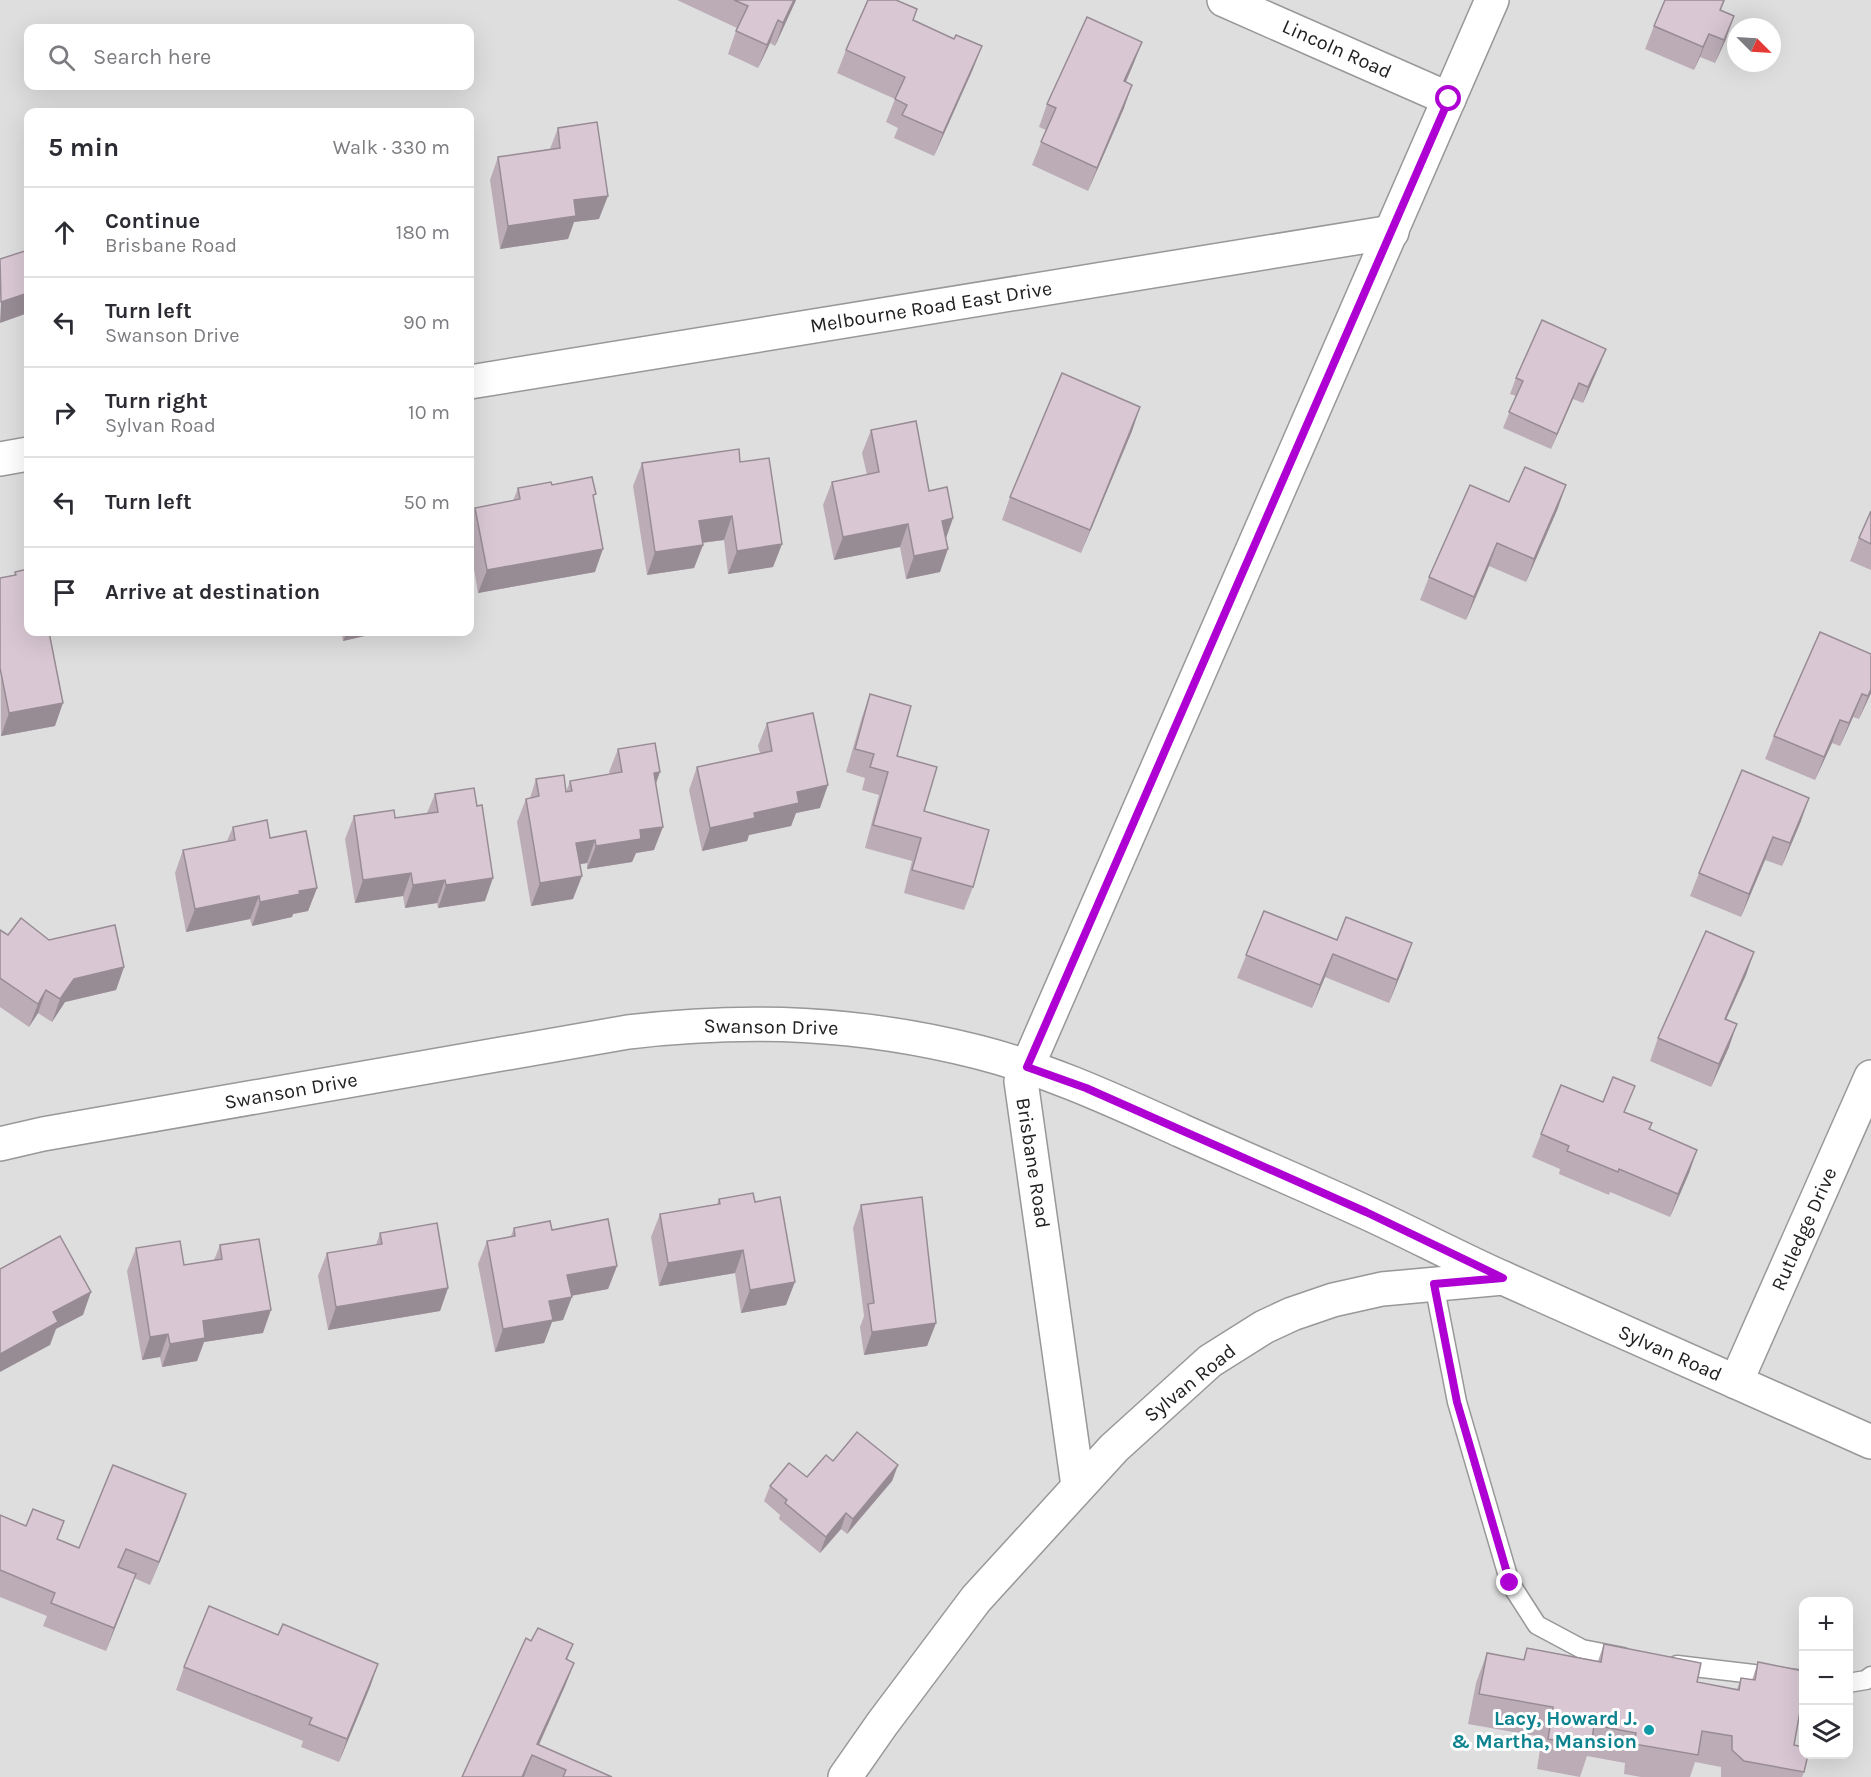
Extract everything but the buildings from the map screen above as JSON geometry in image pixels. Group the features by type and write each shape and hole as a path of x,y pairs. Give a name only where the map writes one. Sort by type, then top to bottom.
{"street":[{"name":"Lincoln Road","path":"1224,0 1449,99"},
{"name":"Brisbane Road","path":"1078,1486 1021,1081 1492,0"},
{"name":"Melbourne Road East Drive","path":"474,381 1392,232"},
{"path":"0,459 24,455"},
{"name":"Swanson Drive","path":"0,1144 66,1130 581,1040 684,1025 773,1023 837,1027 926,1040 980,1053 1086,1088 1334,1198 1503,1278"},
{"name":"Rutledge Drive","path":"1736,1382 1871,1077"},
{"name":"Sylvan Road","path":"845,1777 976,1599 1114,1448 1210,1361 1264,1327 1292,1314 1361,1292 1503,1278 1871,1442"}],"lane":[{"path":"1434,1284 1457,1402 1510,1583 1538,1625 1582,1649 1639,1660"},
{"path":"1663,1663 1799,1680"},
{"path":"1853,1682 1866,1680 1871,1676"}],"shaded area":[{"path":"0,0 1871,0 1871,1777 0,1777"}],"place":[{"name":"Lacy, Howard J. & Martha, Mansion","path":"1649,1730"}],"route":[{"path":"1449,99 1027,1067 1086,1088 1366,1212 1503,1278 1434,1284 1457,1402 1510,1583"}]}
